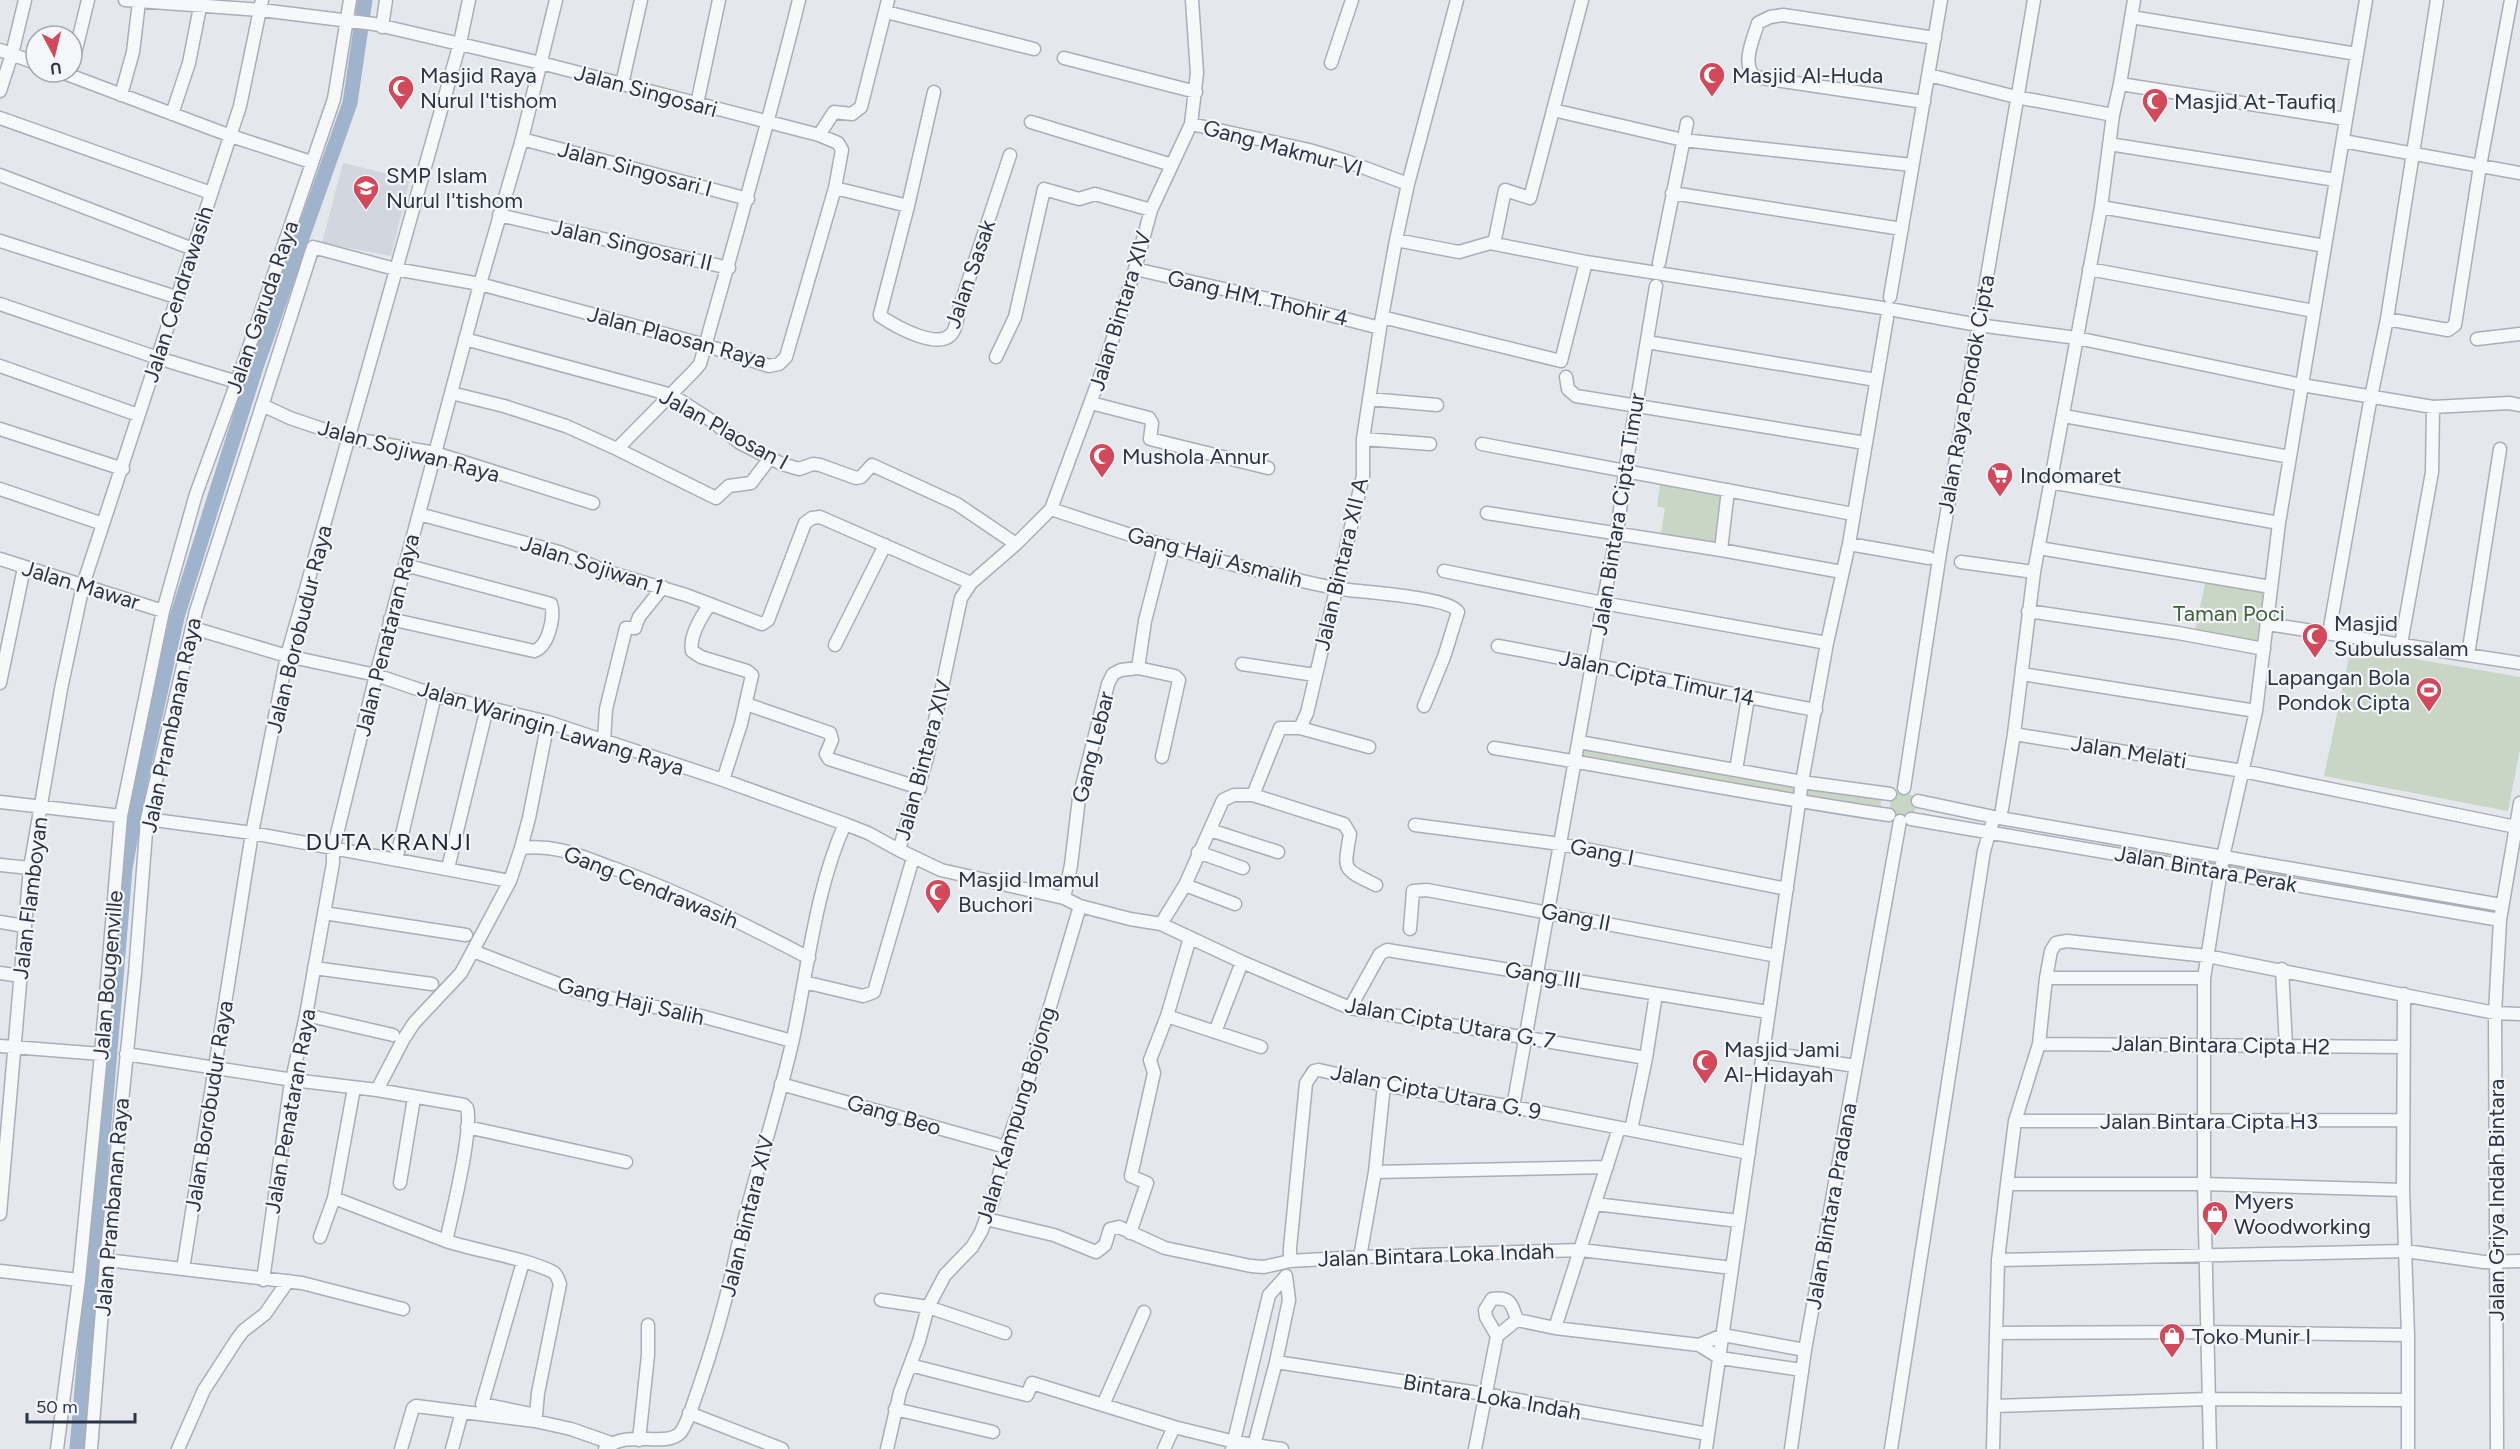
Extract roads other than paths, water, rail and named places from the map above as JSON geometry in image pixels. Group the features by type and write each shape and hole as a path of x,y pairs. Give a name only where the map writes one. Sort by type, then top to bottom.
{"street":[{"path":"0,91 6,52 25,0"},
{"path":"81,24 88,0"},
{"name":"Jalan Singosari","path":"125,0 200,7 261,5 378,25 541,63 769,123"},
{"name":"Jalan Garuda Raya","path":"163,611 196,494 334,99 352,21 350,0"},
{"path":"378,25 386,0"},
{"name":"Jalan Borobudur Raya","path":"183,1269 252,833 287,656 460,43 469,0"},
{"name":"Jalan Penataran Raya","path":"263,1280 292,1080 306,1015 333,863 333,850 390,619 480,284 522,139 556,0"},
{"path":"622,84 641,0"},
{"path":"697,104 719,0"},
{"path":"617,448 672,395 700,364 769,123 799,0"},
{"name":"Jalan Bintara XIV","path":"608,1446 629,1438 654,1441 674,1438 680,1433 689,1413 716,1336 792,1041 830,860 845,824 868,833 899,850 920,788 936,723 961,598 971,583 1016,544 1051,509 1091,403 1135,269 1151,210 1191,124 1196,92 1192,0"},
{"path":"1332,63 1352,0"},
{"name":"Jalan Bintara XII A","path":"1300,728 1307,713 1363,476 1363,439 1369,399 1396,240 1408,184 1457,0"},
{"path":"1494,244 1505,190 1530,198 1582,0"},
{"path":"1890,297 1941,0"},
{"name":"Jalan Raya Pondok Cipta","path":"1904,788 1940,553 2034,0"},
{"path":"1891,1449 1984,851 1998,813 2014,734 2034,572 2101,207 2113,115 2134,0"},
{"path":"2210,1449 2203,1121 2204,978 2220,871 2256,711 2279,523 2366,0"},
{"path":"2329,633 2387,319 2437,0"},
{"path":"2387,319 2448,330 2455,325 2480,166 2511,0"},
{"path":"121,95 133,52 139,2"},
{"name":"Jalan Cendrawasih","path":"83,585 123,469 138,415 210,193 231,136 240,106 261,5"},
{"path":"819,135 834,112 852,114 861,107 887,6 1034,49"},
{"path":"172,114 189,63 200,7"},
{"path":"1924,102 1755,77 1749,72 1747,61 1758,23 1770,17 1783,15 1935,38"},
{"path":"2131,17 2357,54"},
{"path":"6,52 24,59"},
{"path":"1064,58 1196,92"},
{"path":"1929,75 2016,97 2113,115"},
{"path":"84,78 121,95 231,136 311,162"},
{"path":"2120,84 2346,120"},
{"path":"769,123 819,135 842,146 835,188 908,206 933,92"},
{"path":"1553,110 1683,140 1912,165"},
{"path":"0,118 210,193"},
{"path":"1030,122 1172,165"},
{"name":"Jalan Bintara Cipta Timur","path":"1513,1107 1617,532 1657,274 1687,123"},
{"name":"Gang Makmur VI","path":"1191,124 1318,153 1408,184"},
{"name":"Jalan Singosari I","path":"522,139 747,199"},
{"path":"2343,141 2520,173"},
{"path":"2109,144 2336,180"},
{"name":"Jalan Sasak","path":"908,206 880,316 920,336 941,340 949,337 954,331 960,306 1010,155"},
{"path":"0,175 193,249"},
{"name":"Jalan Plaosan Raya","path":"395,269 480,284 705,345 770,366 779,364 786,357 835,188"},
{"path":"996,357 1016,317 1044,189 1079,199 1095,195 1151,210"},
{"path":"1672,193 1902,229"},
{"path":"2101,207 2325,246"},
{"name":"Jalan Singosari II","path":"499,215 729,267"},
{"path":"1396,240 1459,252 1485,243 1494,244 1657,274 1889,309 1978,325 2077,338 2302,385 2433,408 2509,403 2520,405"},
{"path":"0,241 176,297"},
{"name":"Jalan Prambanan Raya","path":"91,1449 147,819 193,628 313,247 395,269"},
{"name":"Gang HM. Thohir 4","path":"1135,269 1562,361 1586,262"},
{"path":"2089,270 2314,311"},
{"path":"0,304 158,358 237,382"},
{"path":"1706,1449 1802,782 1827,643 1849,544 1887,318"},
{"path":"2477,339 2520,334"},
{"name":"Jalan Plaosan I","path":"465,339 672,395 712,421 740,443 799,469 813,464 820,465 856,478 861,477 873,465 957,504 1016,544"},
{"path":"1647,342 1876,380"},
{"path":"0,366 138,415"},
{"path":"1566,377 1568,389 1576,396 1865,443"},
{"path":"451,393 504,406 555,423 617,448 716,498 729,486 751,483 770,458"},
{"path":"1369,399 1437,405"},
{"path":"1091,403 1149,418 1152,423 1150,439 1268,468"},
{"name":"Jalan Sojiwan Raya","path":"262,405 290,418 349,438 435,453 593,503"},
{"path":"2401,644 2432,472 2433,408"},
{"path":"2064,416 2290,457"},
{"path":"0,429 123,469"},
{"path":"1363,439 1430,444"},
{"path":"1482,444 1853,514"},
{"path":"2468,654 2500,449"},
{"path":"2050,482 2279,523"},
{"path":"0,489 103,524"},
{"path":"1721,550 1728,490"},
{"name":"Gang Haji Asmalih","path":"1051,509 1164,547 1246,568 1337,588 1416,597 1457,609 1444,657 1424,706"},
{"path":"1487,513 1617,532 1842,572"},
{"name":"Jalan Sojiwan 1","path":"418,514 559,552 608,572 663,587 762,624 768,620 806,523 812,518 820,517 885,544"},
{"path":"835,645 885,544 971,583"},
{"path":"1849,544 1929,558"},
{"name":"Gang Lebar","path":"1064,898 1071,865 1079,798 1108,684 1113,674 1121,670 1138,668 1145,621 1164,547"},
{"path":"2039,548 2271,587"},
{"name":"Jalan Mawar","path":"0,559 163,611"},
{"path":"1961,562 2034,572"},
{"path":"390,619 534,651 540,649 544,644 552,615 551,604 405,565"},
{"path":"0,683 24,568"},
{"path":"1444,571 1603,603 1827,643"},
{"name":"Jalan Flamboyan","path":"0,1214 5,1112 16,1049 30,868 61,688 83,585"},
{"path":"604,741 606,709 626,628 635,628 639,617 663,587"},
{"path":"710,604 692,641 692,651 700,657 747,671 752,675 746,704 723,780"},
{"name":"Jalan Bougenville","path":"57,1449 79,1280 102,1054 121,816 163,611"},
{"path":"2028,611 2178,633 2264,649"},
{"path":"2267,624 2520,663"},
{"name":"Jalan Waringin Lawang Raya","path":"193,628 287,656 376,675 435,695 548,722 723,780 845,824"},
{"name":"Jalan Cipta Timur 14","path":"1498,646 1593,663 1748,698 1816,710"},
{"path":"1242,664 1315,675"},
{"path":"1138,668 1175,676 1179,680 1162,757"},
{"path":"2022,674 2256,711"},
{"path":"396,860 435,695"},
{"path":"1736,770 1748,698"},
{"path":"746,704 830,733 832,740 826,753 829,759 920,788"},
{"path":"448,868 488,708"},
{"path":"377,1090 403,1040 425,1010 461,973 510,881 529,818 548,722"},
{"path":"1253,795 1280,728 1300,728 1369,747"},
{"name":"Jalan Melati","path":"2014,734 2243,771 2516,827"},
{"path":"1579,742 1802,782 1890,794 1904,788 1915,794 1918,810 1900,818 1886,805 1890,794"},
{"name":"Jalan Bintara Perak","path":"1494,748 1799,802 1991,831 2500,920"},
{"path":"1161,924 1185,885 1223,800 1234,795 1253,795 1344,824 1350,834 1345,864 1349,872 1376,885"},
{"name":"Jalan Bintara Perak","path":"1918,801 1998,813 2223,857 2501,905"},
{"path":"0,802 121,816"},
{"name":"Jalan Griya Indah Bintara","path":"2497,1449 2498,1262 2495,1013 2501,905 2520,804"},
{"name":"Jalan Bintara Pradana","path":"1791,1449 1805,1350 1900,818"},
{"path":"147,819 252,833 333,850 448,868 510,881"},
{"name":"Gang I","path":"1415,825 1560,844 1787,889"},
{"path":"1210,830 1278,852"},
{"name":"Gang Cendrawasih","path":"521,848 537,845 562,850 652,882 715,909 808,958"},
{"name":"Jalan Cipta Utara G. 7","path":"899,850 941,870 1064,898 1080,906 1130,919 1161,924 1242,962 1350,1008 1646,1058"},
{"path":"1198,852 1243,868"},
{"path":"804,982 862,996 874,992 913,858"},
{"path":"0,865 30,868"},
{"path":"2346,893 2347,879"},
{"path":"1185,885 1235,904"},
{"name":"Gang II","path":"1410,929 1411,895 1415,890 1427,890 1777,956"},
{"name":"Jalan Kampung Bojong","path":"887,1449 895,1409 928,1307 945,1275 972,1247 986,1219 1080,906"},
{"path":"324,913 466,935"},
{"path":"0,922 24,926"},
{"path":"986,1219 1054,1235 1096,1252 1105,1245 1112,1227 1119,1227 1130,1233 1147,1183 1131,1176 1154,1073 1150,1060 1167,1016 1190,938"},
{"path":"1994,1449 1998,1260 2015,1122 2039,1044 2046,978 2053,946 2061,941 2207,956 2282,969 2495,1013 2520,1014"},
{"name":"Gang III","path":"1350,1008 1380,954 1387,950 1768,1012"},
{"name":"Gang Haji Salih","path":"473,951 579,992 701,1016 792,1041"},
{"path":"1215,1032 1242,962"},
{"path":"314,968 432,984"},
{"path":"2282,969 2286,1046"},
{"path":"0,974 21,976"},
{"path":"2046,978 2204,978"},
{"path":"1556,1328 1607,1167 1625,1129 1646,1058 1656,994"},
{"path":"2404,994 2403,1190 2408,1335 2408,1449"},
{"path":"306,1015 393,1035"},
{"path":"1173,1018 1261,1047"},
{"name":"Jalan Bintara Cipta H2","path":"2039,1044 2404,1047"},
{"path":"0,1046 102,1054"},
{"path":"1763,1052 1856,1066"},
{"path":"126,1054 292,1080 377,1090 464,1105 468,1112 467,1127 455,1203 446,1241"},
{"name":"Jalan Cipta Utara G. 9","path":"1290,1261 1306,1083 1310,1074 1319,1070 1384,1085 1513,1107 1749,1153"},
{"name":"Gang Beo","path":"781,1084 1006,1147"},
{"path":"1360,1257 1375,1172 1384,1085"},
{"path":"320,1237 330,1215 334,1198 354,1088"},
{"path":"400,1183 414,1098"},
{"name":"Jalan Bintara Cipta H3","path":"2015,1122 2403,1120"},
{"path":"467,1127 626,1162"},
{"path":"1375,1172 1607,1167"},
{"path":"2007,1184 2204,1184 2403,1190"},
{"path":"334,1198 446,1241 523,1262 553,1272 560,1284 538,1393 536,1415 482,1404 523,1262"},
{"path":"1595,1204 1739,1221"},
{"name":"Jalan Bintara Loka Indah","path":"1130,1233 1165,1248 1264,1267 1290,1261 1360,1257 1581,1250"},
{"path":"1581,1250 1732,1268"},
{"path":"1998,1260 2406,1251 2498,1262 2520,1262"},
{"path":"106,1260 263,1280 288,1281 403,1309"},
{"path":"0,1271 79,1280"},
{"name":"Jalan Bintara Loka Indah","path":"1234,1445 1269,1295 1286,1276 1289,1300 1254,1447"},
{"path":"178,1449 204,1390 237,1339 243,1331 265,1314 288,1281"},
{"path":"1497,1336 1486,1317 1486,1304 1492,1299 1503,1298 1509,1301 1517,1320"},
{"path":"881,1300 928,1307 1005,1333"},
{"path":"1103,1405 1144,1312"},
{"path":"1517,1320 1556,1328 1699,1345 1720,1359 1802,1370"},
{"path":"1475,1449 1497,1336 1517,1320"},
{"path":"639,1440 648,1354 648,1325"},
{"path":"1996,1333 2207,1332 2408,1335"},
{"path":"1699,1345 1723,1335 1805,1350"},
{"name":"Bintara Loka Indah","path":"1276,1362 1485,1394 1708,1434"},
{"path":"910,1365 1027,1395 1032,1383 1234,1445 1282,1449"},
{"path":"1994,1406 2209,1399 2408,1400"},
{"path":"401,1449 415,1406 535,1421 571,1429 608,1446"},
{"path":"895,1409 993,1432"},
{"path":"452,1449 462,1412"},
{"path":"689,1413 782,1449"},
{"path":"1164,1449 1174,1427"}],"waterway":[{"path":"77,1449 125,869 140,783 177,617 256,367 350,103 365,0"}],"place":[{"name":"Masjid Al-Huda","path":"1712,98"},
{"name":"Masjid Raya Nurul I'tishom","path":"401,111"},
{"name":"Masjid At-Taufiq","path":"2155,124"},
{"name":"SMP Islam Nurul I'tishom","path":"366,211"},
{"name":"Mushola Annur","path":"1102,479"},
{"name":"Indomaret","path":"2000,498"},
{"name":"Masjid Subulussalam","path":"2315,659"},
{"name":"Lapangan Bola Pondok Cipta","path":"2429,713"},
{"name":"Masjid Imamul Buchori","path":"938,915"},
{"name":"Masjid Jami Al-Hidayah","path":"1705,1085"},
{"name":"Myers Woodworking","path":"2215,1237"},
{"name":"Toko Munir I","path":"2172,1359"}],"district":[{"name":"DUTA KRANJI","path":"389,841"}],"park label":[{"name":"Taman Poci","path":"2229,613"}]}
